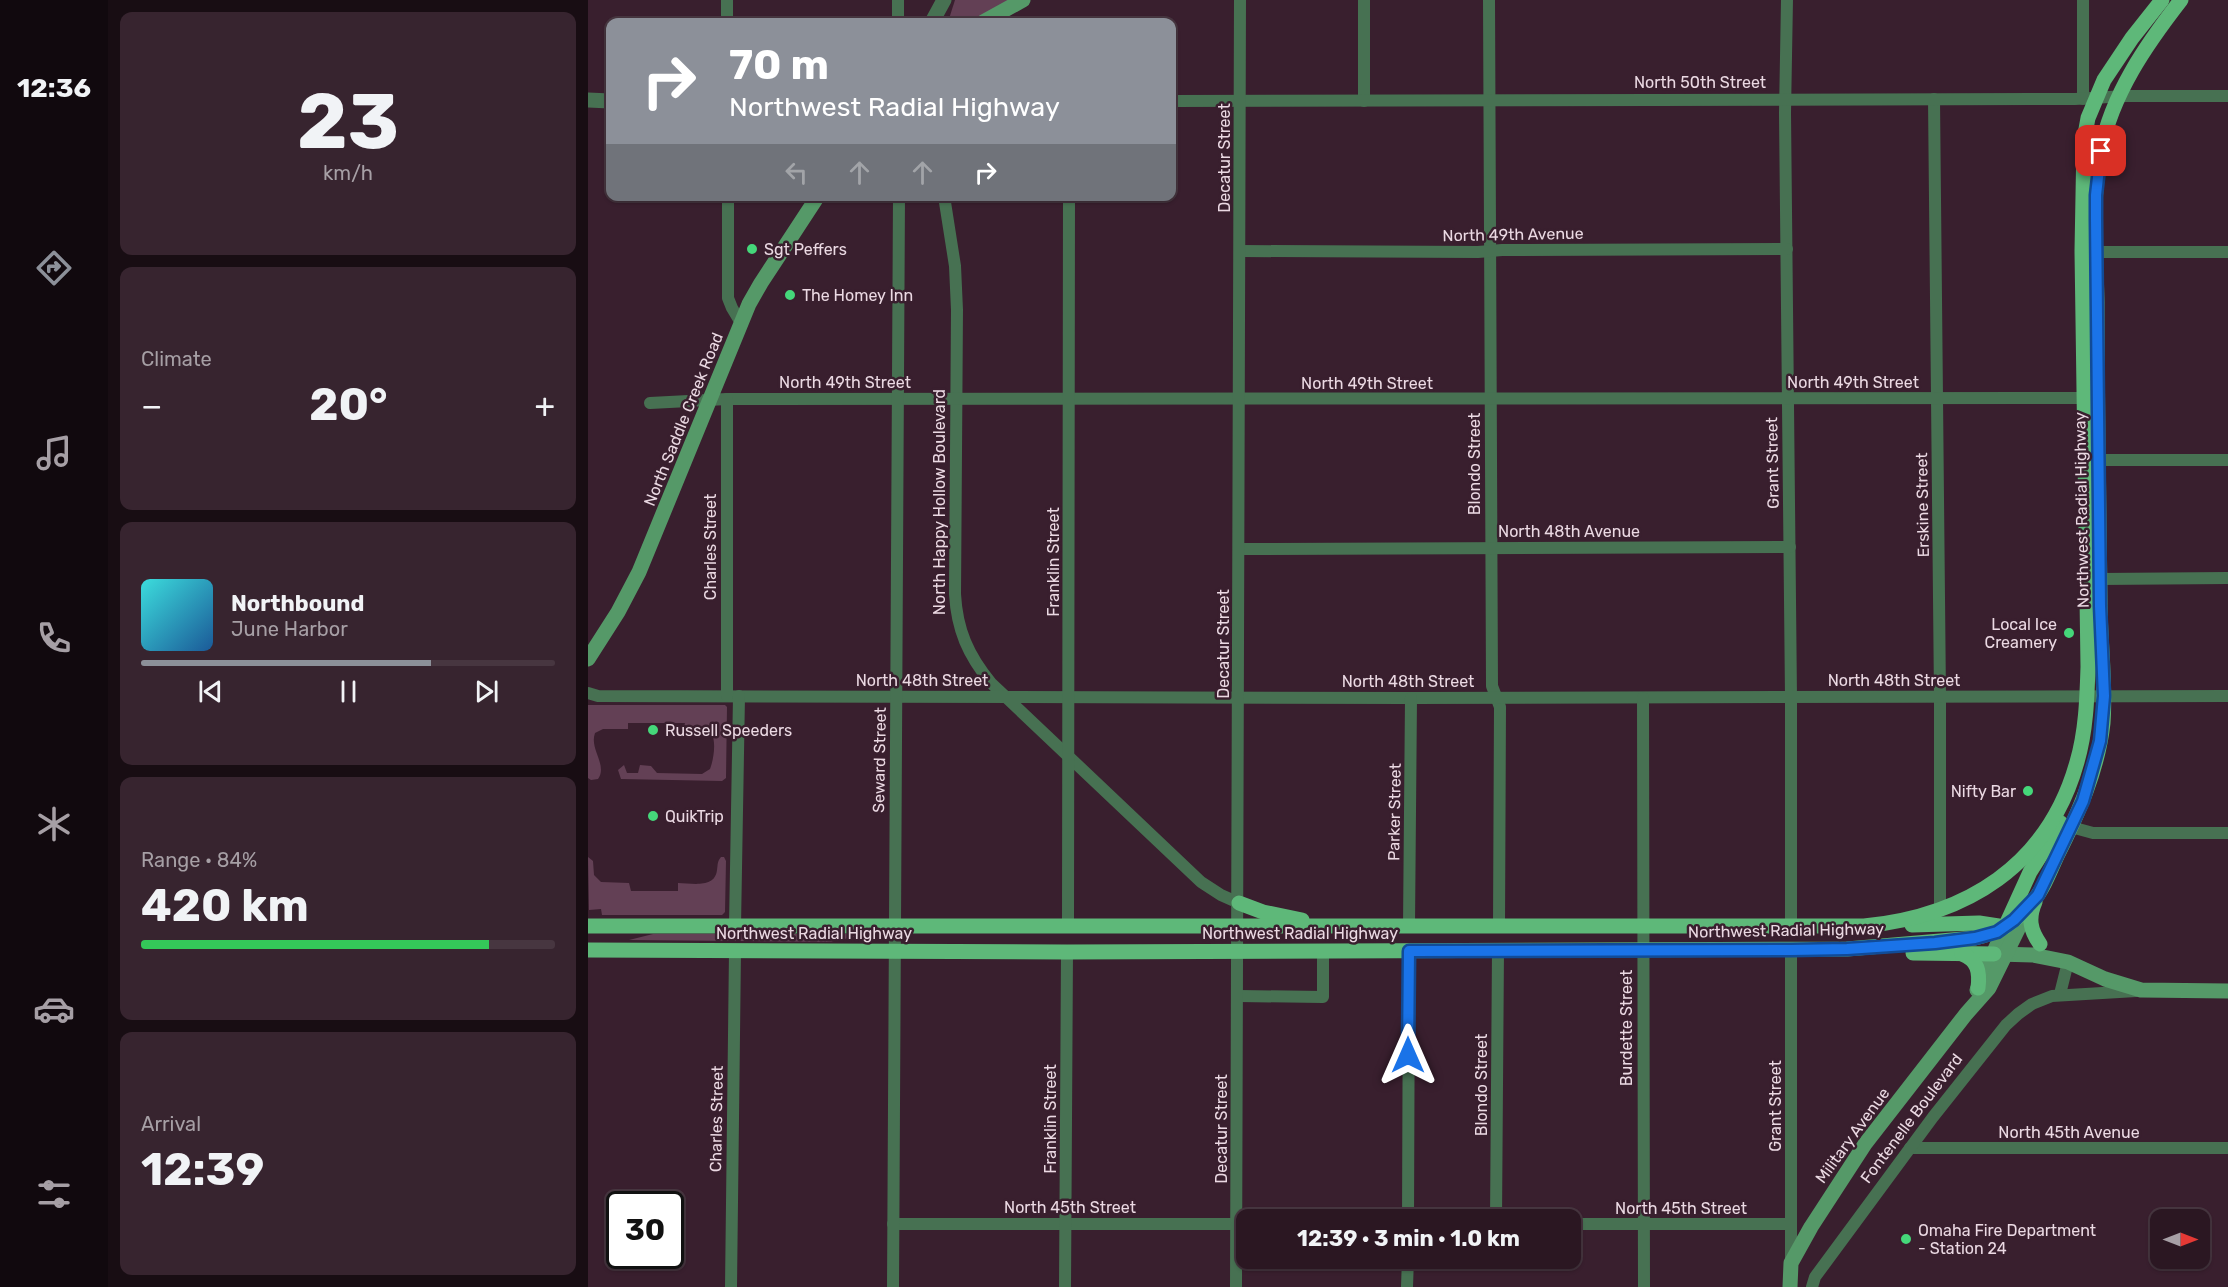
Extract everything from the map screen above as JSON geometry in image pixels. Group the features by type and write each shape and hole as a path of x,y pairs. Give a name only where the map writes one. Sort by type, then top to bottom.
{"main road":[{"path":"993,18 1023,0"},
{"name":"Northwest Radial Highway","path":"588,926 1864,926 1906,920 1969,898 1991,884 2034,845 2055,816 2070,784 2084,732 2087,696 2082,162 2089,99 2162,0"},
{"name":"Northwest Radial Highway","path":"588,950 1067,952 1791,950 1847,949 1975,938 2010,929 2034,901 2083,801 2096,761 2103,722 2104,696 2099,579 2096,252 2096,195 2100,159 2111,112 2118,96 2145,51 2181,0"},
{"name":"North Saddle Creek Road","path":"588,659 622,605 639,572 741,323 761,283 815,201"},
{"path":"2010,929 2030,873 2070,804 2077,762"},
{"path":"2034,901 2030,924 2040,944"},
{"path":"1239,903 1263,912 1335,926"},
{"path":"1864,926 1979,922 2010,929 2068,962"},
{"name":"Military Avenue","path":"1790,1287 1791,1263 1811,1227 1865,1144 1966,1014 1989,988 1999,954 2010,929"},
{"path":"1847,949 2033,955 2068,962"},
{"path":"1962,954 1976,963 1979,975 1978,988"},
{"name":"Military Avenue","path":"1966,1014 1978,988 1999,954"},
{"name":"Fontenelle Boulevard","path":"2068,962 2105,979 2141,990 2228,991"}],"street":[{"path":"727,0 727,18"},
{"path":"898,0 898,18"},
{"path":"934,18 944,0"},
{"path":"945,18 949,0"},
{"name":"Decatur Street","path":"1240,0 1239,996 1242,1209"},
{"path":"1364,0 1364,101"},
{"name":"Blondo Street","path":"1489,0 1492,686 1500,707 1499,926"},
{"name":"Grant Street","path":"1787,0 1791,925"},
{"path":"2083,0 2089,99"},
{"name":"North 50th Street","path":"1176,101 2089,99 2118,96 2228,96"},
{"name":"Erskine Street","path":"1934,99 1940,910"},
{"path":"588,100 606,100"},
{"path":"728,201 728,298 741,323"},
{"name":"Seward Street","path":"893,1287 899,201"},
{"name":"North Happy Hollow Boulevard","path":"945,201 956,288 955,594 956,614 962,636 972,658 991,683 1201,882 1239,903"},
{"name":"Franklin Street","path":"1068,927 1069,201"},
{"name":"North 49th Avenue","path":"1241,251 1787,249"},
{"path":"2096,252 2228,252"},
{"name":"North 49th Street","path":"650,403 727,399 2085,398"},
{"name":"Charles Street","path":"727,399 735,926"},
{"path":"2098,460 2228,460"},
{"name":"North 48th Avenue","path":"1240,549 1790,547"},
{"path":"2099,579 2228,578"},
{"name":"North 48th Street","path":"588,693 598,696 1411,698 2228,696"},
{"name":"Parker Street","path":"1409,926 1411,698"},
{"name":"Burdette Street","path":"1643,698 1644,1287"},
{"path":"2071,827 2093,833 2228,833"},
{"name":"Blondo Street","path":"1496,1209 1498,950"},
{"name":"Grant Street","path":"1791,950 1791,1263"},
{"name":"Charles Street","path":"731,1287 735,951"},
{"path":"1239,996 1323,997 1323,951"},
{"path":"1408,1209 1409,951"},
{"name":"Franklin Street","path":"1065,1287 1067,952"},
{"path":"2060,994 2068,962"},
{"name":"Fontenelle Boulevard","path":"1812,1287 1815,1277 1910,1148 2006,1025 2032,1004 2047,997 2060,994 2103,994 2141,990"},
{"name":"North 45th Avenue","path":"1910,1148 2228,1148"},
{"name":"North 45th Street","path":"893,1224 1236,1224"},
{"name":"North 45th Street","path":"1581,1224 1791,1224"},
{"name":"Decatur Street","path":"1236,1287 1238,1269"},
{"path":"1407,1287 1408,1269"}],"shaded area":[{"path":"955,0 1011,0 981,18 949,18"},
{"path":"588,705 725,705 727,707 726,778 722,781 621,779 618,770 624,765 627,773 638,773 640,765 651,766 657,773 702,774 710,769 714,752 712,734 704,728 683,729 685,723 628,723 628,729 603,729 595,733 594,745 601,768 598,779 591,780 588,778"},
{"path":"588,857 593,861 594,875 601,882 629,883 631,891 678,891 678,883 702,884 712,880 719,860 724,857 726,861 725,912 722,915 602,915 601,909 589,910"},
{"path":"653,934 878,934 878,937 854,937 829,942 629,940"}],"place":[{"name":"Sgt Peffers","path":"752,249"},
{"name":"The Homey Inn","path":"790,295"},
{"name":"Local Ice Creamery","path":"2069,633"},
{"name":"Russell Speeders","path":"653,730"},
{"name":"Nifty Bar","path":"2028,791"},
{"name":"QuikTrip","path":"653,816"},
{"name":"Omaha Fire Department - Station 24","path":"1906,1239"}],"route":[{"path":"1408,1055 1409,951 1791,950 1935,943 1975,938 1997,932 2030,906 2038,895 2083,801 2096,761 2103,722 2096,219 2101,151"}]}
